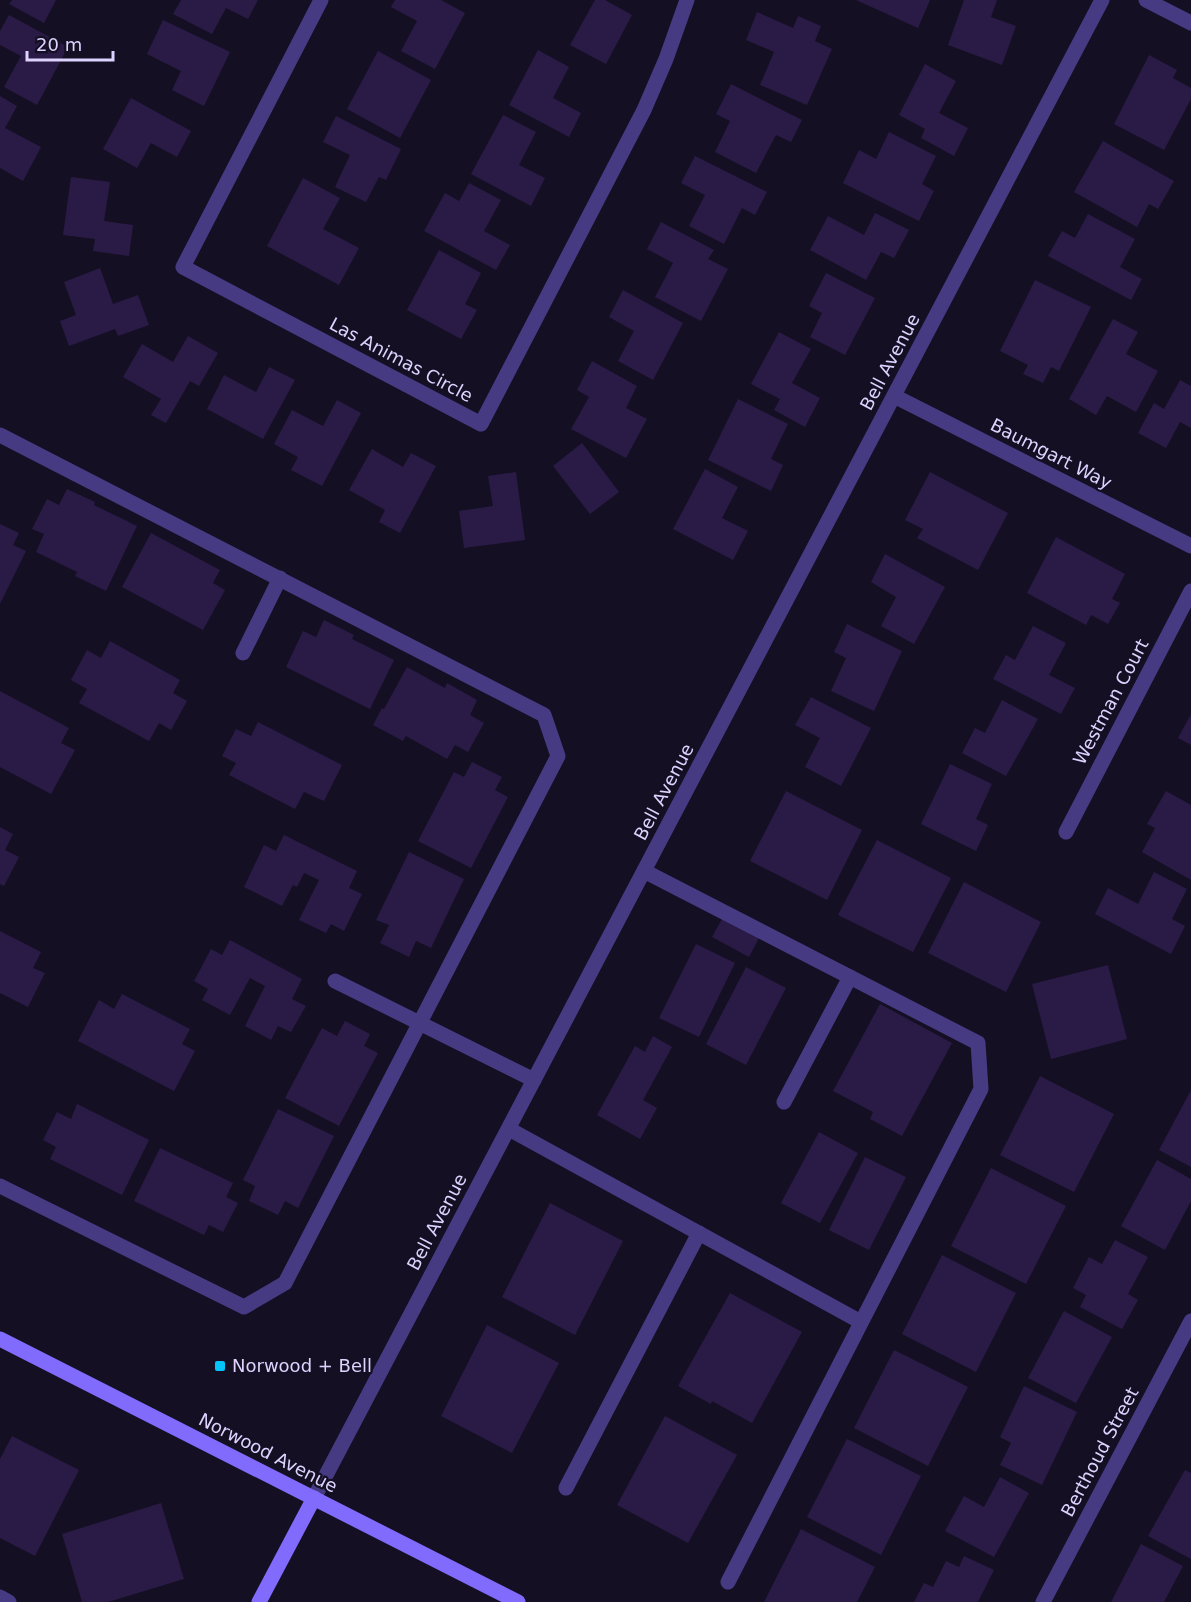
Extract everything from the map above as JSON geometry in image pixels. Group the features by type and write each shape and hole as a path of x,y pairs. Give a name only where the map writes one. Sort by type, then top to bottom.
{"main road":[{"name":"Norwood Avenue","path":"0,1339 518,1602"},
{"name":"Bell Avenue","path":"259,1602 314,1498"}],"street":[{"name":"Las Animas Circle","path":"321,0 183,267 481,424 644,110 666,59 687,0"},
{"name":"Bell Avenue","path":"314,1498 1102,0"},
{"path":"1146,0 1191,23"},
{"name":"Baumgart Way","path":"894,396 1191,546"},
{"path":"0,435 544,715 558,756 285,1283 244,1307 0,1186"},
{"path":"243,653 280,578"},
{"name":"Westman Court","path":"1065,832 1191,591"},
{"path":"644,871 978,1043 981,1089 728,1582"},
{"path":"784,1102 850,977"},
{"path":"334,981 534,1080"},
{"path":"509,1129 861,1322"},
{"path":"566,1488 699,1233"},
{"name":"Berthoud Street","path":"1043,1602 1191,1321"},
{"path":"0,1597 9,1602"}],"building":[{"path":"12,0 56,0 44,23 9,4"},
{"path":"181,0 258,0 248,19 226,8 212,34 173,14"},
{"path":"395,0 441,0 465,13 435,69 401,51 417,21 391,7"},
{"path":"595,0 605,0 632,15 606,64 570,45"},
{"path":"856,0 930,0 918,28"},
{"path":"964,0 997,0 991,17 1016,26 1002,65 948,45"},
{"path":"757,12 793,28 798,16 821,26 815,41 832,49 807,105 760,85 774,52 746,40"},
{"path":"9,15 68,47 37,105 4,87 21,56 0,45 0,31"},
{"path":"163,20 230,52 204,106 172,90 181,71 147,54"},
{"path":"538,50 569,67 553,98 581,113 569,137 509,105"},
{"path":"378,51 431,80 400,138 347,109"},
{"path":"1149,55 1177,70 1173,78 1191,88 1191,99 1164,150 1114,124"},
{"path":"925,64 956,81 939,113 968,128 954,156 921,138 925,129 899,115"},
{"path":"731,84 802,120 791,142 776,135 756,173 715,152 730,121 716,114"},
{"path":"0,96 17,106 5,128 41,147 23,181 0,168"},
{"path":"131,98 191,131 177,157 151,143 137,168 103,149"},
{"path":"503,115 536,132 519,165 545,178 531,206 471,174"},
{"path":"336,116 401,149 386,180 379,177 366,202 335,187 350,155 323,142"},
{"path":"889,132 936,156 922,184 934,191 919,221 843,183 859,150 876,159"},
{"path":"1103,141 1174,181 1158,209 1149,204 1137,227 1074,192"},
{"path":"695,156 767,192 755,215 742,208 724,244 689,226 705,195 681,183"},
{"path":"71,177 110,182 104,221 133,225 129,256 93,251 95,239 63,235"},
{"path":"303,178 340,198 323,229 359,248 339,285 267,246"},
{"path":"469,183 501,200 484,231 510,245 496,270 424,231 445,193 459,201"},
{"path":"875,213 909,230 894,258 881,252 866,280 810,250 828,216 864,235"},
{"path":"1088,214 1135,239 1120,267 1142,279 1131,300 1048,256 1062,231 1075,238"},
{"path":"661,222 714,250 708,259 728,269 701,321 655,297 673,263 647,249"},
{"path":"439,250 481,273 465,304 477,310 461,339 407,310"},
{"path":"100,268 113,304 138,295 149,325 118,336 115,329 69,346 60,321 76,315 64,282"},
{"path":"826,273 875,298 845,355 810,337 822,313 809,306"},
{"path":"1035,280 1091,307 1059,371 1051,367 1043,383 1023,374 1028,365 1000,351"},
{"path":"623,290 683,323 653,380 618,361 634,331 609,317"},
{"path":"1113,319 1138,332 1126,354 1158,371 1136,412 1107,396 1096,415 1069,399"},
{"path":"779,332 811,349 792,383 820,398 805,427 774,410 780,399 751,384"},
{"path":"188,336 218,353 199,386 190,381 166,423 151,415 161,399 123,377 142,344 173,362"},
{"path":"592,361 637,386 626,408 647,419 626,458 571,429 589,397 577,390"},
{"path":"269,367 295,380 263,439 207,409 224,375 256,392"},
{"path":"1180,380 1191,386 1191,428 1180,422 1166,448 1138,433 1154,403 1164,409"},
{"path":"738,399 788,424 771,459 783,465 771,491 708,460"},
{"path":"337,400 361,413 322,486 291,470 298,457 274,444 292,410 323,426"},
{"path":"582,443 619,492 590,514 553,466"},
{"path":"372,449 403,467 411,453 436,466 400,533 379,522 385,510 349,490"},
{"path":"705,469 738,487 722,518 748,531 733,560 673,529"},
{"path":"516,472 525,540 464,548 459,511 493,506 488,476"},
{"path":"930,472 1008,513 978,570 917,538 923,529 905,520"},
{"path":"67,489 137,526 106,591 75,576 77,572 36,552 44,534 32,529 47,499 59,505"},
{"path":"0,524 19,533 13,545 26,551 0,604"},
{"path":"151,533 220,570 213,583 225,590 203,630 122,587"},
{"path":"1056,537 1125,574 1112,599 1120,603 1108,624 1091,615 1086,625 1027,593"},
{"path":"885,554 945,587 914,644 881,626 896,597 871,582"},
{"path":"324,620 354,635 352,639 394,660 370,709 286,667 303,631 316,637"},
{"path":"847,624 902,651 874,711 831,691 846,658 834,652"},
{"path":"1033,626 1066,643 1049,675 1075,688 1061,714 993,679 1006,655 1015,660"},
{"path":"110,641 180,680 173,693 187,701 171,730 159,723 149,741 79,703 87,689 71,680 87,650 101,658"},
{"path":"407,667 445,688 447,683 477,700 470,715 484,723 468,752 455,745 447,759 406,736 403,741 373,725"},
{"path":"0,691 69,728 61,743 75,750 51,794 0,767"},
{"path":"811,697 871,728 841,786 805,767 820,738 795,725"},
{"path":"1002,700 1038,719 1006,776 962,753 975,728 985,733"},
{"path":"1191,714 1191,745 1178,738"},
{"path":"258,722 342,765 324,801 304,792 295,809 229,775 236,763 222,756 236,729 251,736"},
{"path":"472,762 502,777 495,790 508,797 471,868 418,841 454,772 464,777"},
{"path":"950,764 992,784 976,819 988,825 976,851 921,824"},
{"path":"786,791 862,830 827,900 750,861"},
{"path":"1166,791 1191,805 1191,880 1142,852 1155,828 1147,824"},
{"path":"0,827 13,834 5,850 19,857 4,886 0,884"},
{"path":"284,835 357,871 349,888 362,894 344,931 331,924 326,933 299,920 319,880 304,873 297,887 293,885 282,906 244,887 264,845 276,851"},
{"path":"877,840 951,878 913,952 838,915"},
{"path":"409,852 464,879 431,948 416,941 409,957 380,943 389,925 376,920"},
{"path":"1154,872 1187,889 1172,919 1185,926 1171,954 1095,914 1108,888 1138,904"},
{"path":"964,882 1041,922 1006,992 928,953"},
{"path":"723,917 760,936 749,957 712,937"},
{"path":"0,931 41,952 33,968 45,973 28,1007 0,993"},
{"path":"230,940 302,979 292,999 306,1006 291,1032 278,1026 271,1040 245,1026 265,986 250,978 230,1015 202,1000 208,989 194,981 211,949 222,955"},
{"path":"696,944 735,963 699,1037 659,1018"},
{"path":"1108,965 1127,1039 1051,1059 1032,984"},
{"path":"746,967 786,988 746,1065 706,1044"},
{"path":"122,994 190,1029 182,1044 195,1051 174,1091 78,1041 99,1000 114,1009"},
{"path":"880,1004 952,1043 902,1136 870,1119 873,1112 833,1091"},
{"path":"345,1021 370,1034 364,1046 378,1053 339,1126 285,1098 322,1028 337,1036"},
{"path":"653,1036 672,1047 643,1100 657,1108 640,1139 597,1115 635,1046 645,1052"},
{"path":"1040,1076 1114,1114 1074,1192 1000,1155"},
{"path":"1191,1090 1191,1167 1159,1150"},
{"path":"77,1104 149,1140 122,1195 50,1159 56,1147 43,1140 57,1112 71,1119"},
{"path":"278,1109 334,1136 298,1208 285,1201 278,1215 249,1201 255,1186 243,1180"},
{"path":"819,1132 858,1153 820,1223 781,1203"},
{"path":"160,1148 233,1183 226,1197 238,1203 223,1232 209,1225 204,1235 134,1201"},
{"path":"865,1157 906,1177 869,1250 829,1230"},
{"path":"1157,1160 1191,1179 1191,1201 1165,1250 1121,1226"},
{"path":"991,1168 1066,1206 1026,1284 951,1246"},
{"path":"550,1203 623,1241 575,1335 502,1297"},
{"path":"1115,1240 1148,1257 1128,1294 1138,1300 1122,1329 1080,1307 1086,1295 1073,1288 1089,1257 1102,1264"},
{"path":"942,1255 1016,1293 976,1372 902,1334"},
{"path":"730,1293 802,1332 752,1423 678,1386"},
{"path":"1064,1311 1112,1337 1076,1403 1028,1378"},
{"path":"487,1325 559,1363 512,1453 441,1416"},
{"path":"894,1350 968,1387 928,1466 854,1428"},
{"path":"1024,1386 1077,1412 1042,1485 1000,1465 1011,1443 1000,1437"},
{"path":"665,1416 737,1455 688,1543 617,1505"},
{"path":"12,1436 79,1470 35,1556 0,1538 0,1459"},
{"path":"847,1439 921,1476 881,1555 807,1517"},
{"path":"1185,1470 1191,1473 1191,1559 1148,1536"},
{"path":"1000,1477 1029,1493 994,1557 945,1531 964,1496 984,1507"},
{"path":"161,1503 184,1579 108,1602 82,1602 62,1534"},
{"path":"801,1529 875,1567 857,1602 764,1602"},
{"path":"1141,1544 1183,1566 1164,1602 1111,1602"},
{"path":"964,1556 994,1570 978,1602 914,1602 924,1583 933,1587 946,1561 959,1567"}],"place":[{"name":"Norwood + Bell","path":"220,1366"}]}
